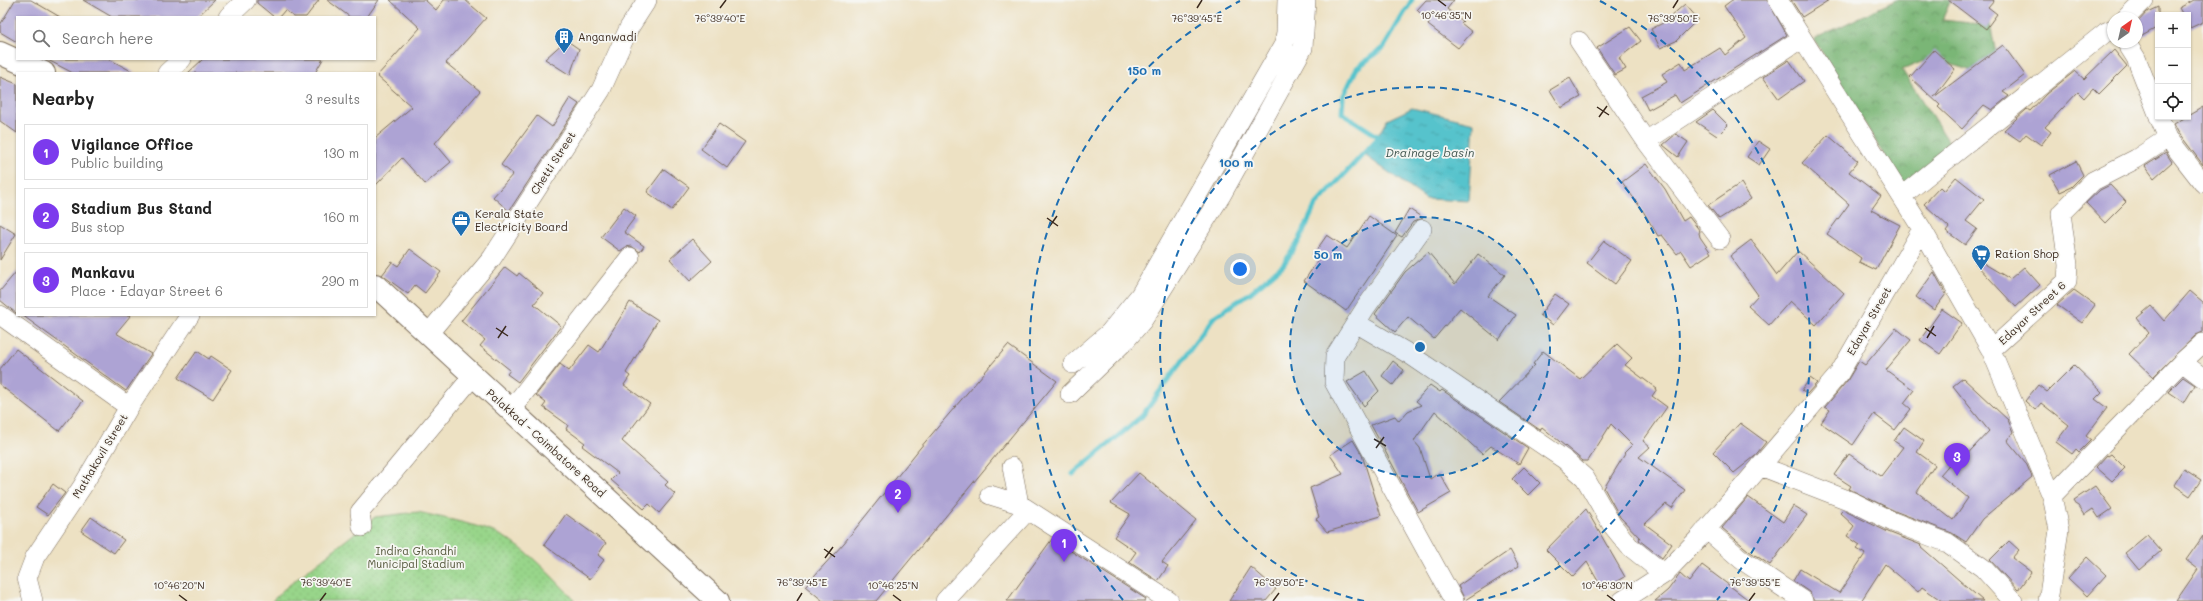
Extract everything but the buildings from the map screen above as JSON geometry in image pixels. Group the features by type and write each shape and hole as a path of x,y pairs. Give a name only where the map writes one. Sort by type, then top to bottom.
{"main road":[{"path":"0,53 42,72"},
{"name":"Palakkad - Coimbatore Road","path":"376,286 718,601"}],"street":[{"path":"229,16 246,0"},
{"name":"Chetti Street","path":"428,334 492,258 601,90 629,28 647,0"},
{"path":"1070,394 1121,332 1284,44 1287,0"},
{"path":"1072,364 1121,332 1143,320 1222,194 1303,48 1306,0"},
{"path":"1778,0 1902,196 1991,350 2052,496 2059,530 2048,601"},
{"path":"2132,12 2144,0"},
{"path":"1902,196 1998,117 2107,32"},
{"path":"1646,141 1802,38"},
{"path":"1579,41 1646,141 1720,239"},
{"path":"2130,48 2136,58 2155,106"},
{"path":"168,72 181,60"},
{"path":"2160,120 2168,138 2203,183"},
{"name":"Edayar Street 6","path":"1991,350 2067,281 2068,265 2061,213 2093,181 2136,160 2168,138"},
{"path":"1422,229 1334,356 1334,382 1454,601"},
{"name":"Edayar Street","path":"1622,601 1664,574 1706,529 1839,374 1922,229"},
{"path":"510,411 630,257"},
{"path":"0,316 129,406"},
{"name":"Mathakovil Street","path":"33,601 27,578 35,557 82,487 129,406 189,316"},
{"path":"1356,323 1409,354 1565,460 1585,478 1612,525 1630,546 1664,574"},
{"path":"2052,496 2182,362 2203,343"},
{"path":"2182,362 2203,378"},
{"path":"362,527 360,512 473,376"},
{"path":"1760,466 1853,502 1894,522 1948,543 1983,568 2013,601"},
{"path":"1012,467 1024,507"},
{"path":"990,495 1024,507 1169,601"},
{"path":"945,601 1024,507"},
{"path":"1706,529 1742,560 1803,601"}],"green space":[{"path":"1896,0 1951,0 1942,20 1990,25 1996,53 1972,71 1931,58 1902,70 1951,145 1903,187 1814,39"},
{"name":"Indira Ghandhi Municipal Stadium","path":"418,512 474,525 504,537 539,564 571,596 574,601 272,601 283,590 375,517"}],"water":[{"name":"Drainage basin","path":"1412,108 1474,123 1469,201 1426,199 1366,156 1387,120"}],"waterway":[{"path":"1073,474 1142,416 1213,318 1250,293 1283,265 1299,241 1315,206 1379,137 1342,113 1343,97 1357,68 1384,47 1412,0"}],"place":[{"name":"Anganwadi","path":"564,54"},
{"name":"Kerala State Electricity Board","path":"461,237"},
{"name":"Ration Shop","path":"1981,271"},
{"name":"Mankavu","path":"1957,476"},
{"name":"Stadium Bus Stand","path":"898,513"},
{"name":"Vigilance Office","path":"1064,562"}]}
